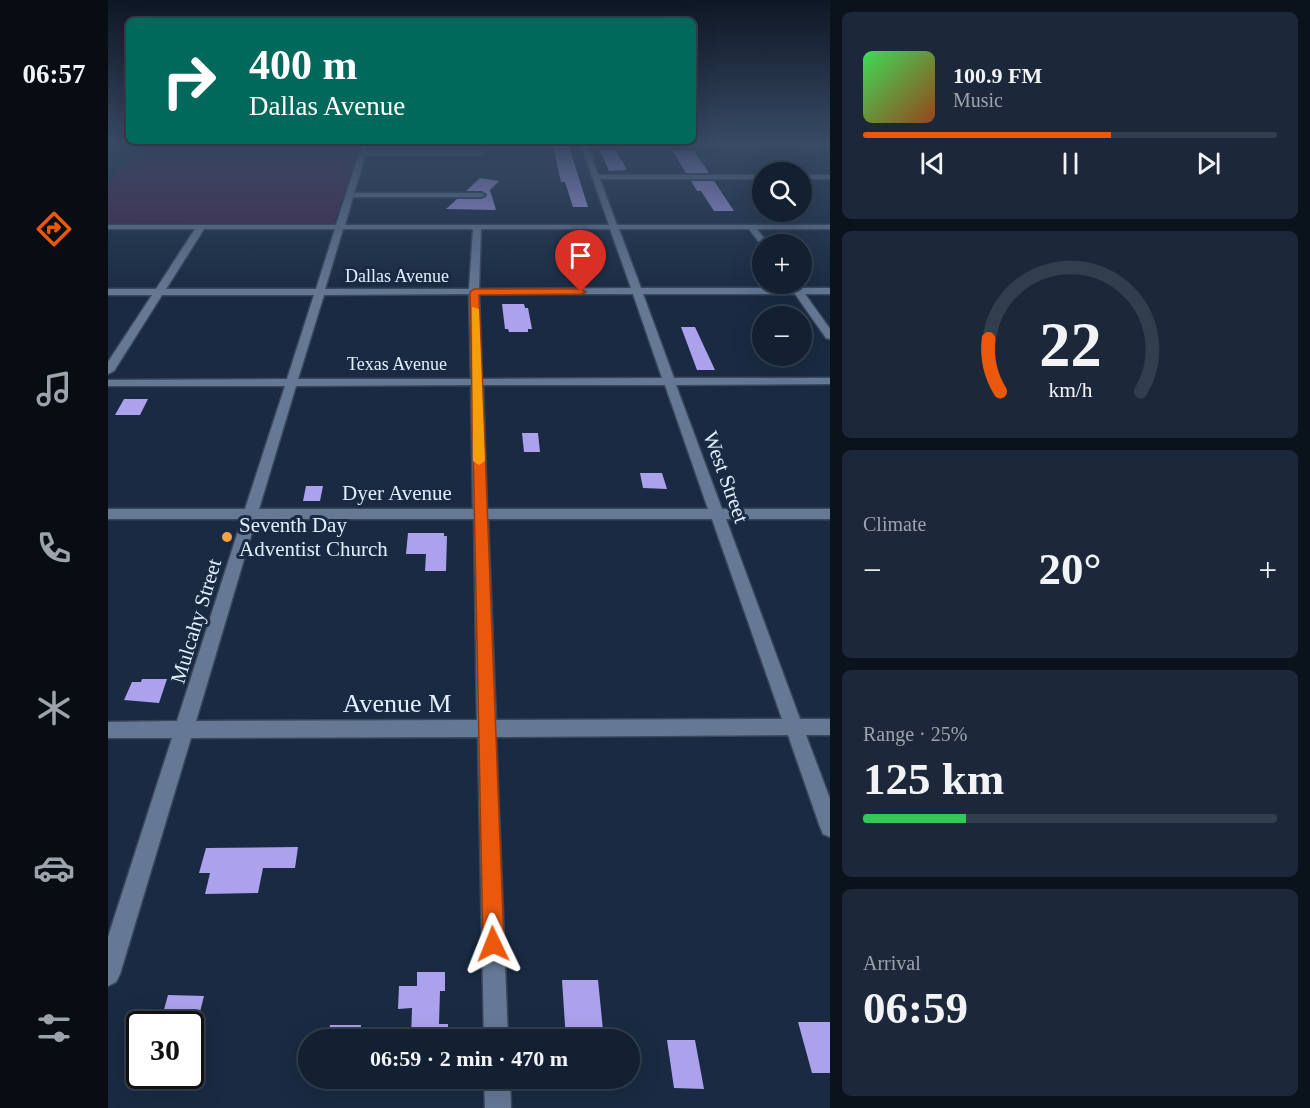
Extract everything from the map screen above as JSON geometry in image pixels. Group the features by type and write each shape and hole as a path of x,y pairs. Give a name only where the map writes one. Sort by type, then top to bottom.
{"street":[{"name":"West Street","path":"602,194 830,827"},
{"path":"350,195 481,195"},
{"name":"Mulcahy Street","path":"108,974 350,195"},
{"path":"108,227 477,227 830,219"},
{"path":"612,223 830,227"},
{"path":"108,371 201,227"},
{"path":"477,227 474,292 496,1029"},
{"path":"752,227 757,234"},
{"name":"Dallas Avenue","path":"108,292 637,292 752,288"},
{"name":"Dallas Avenue","path":"812,289 830,291"},
{"path":"800,294 830,336"},
{"name":"Texas Avenue","path":"108,383 830,381"},
{"name":"Dyer Avenue","path":"108,514 830,514"},
{"name":"Avenue M","path":"108,730 830,726"},
{"path":"497,1089 498,1108"}],"shaded area":[{"path":"108,194 344,194 334,223 108,224"}],"building":[{"path":"491,194 496,210 446,209 457,199 481,199"},
{"path":"569,194 584,194 588,207 573,207"},
{"path":"703,194 722,194 734,211 714,211"},
{"path":"502,304 524,304 525,308 528,308 532,329 528,329 528,332 509,332 505,329"},
{"path":"681,327 695,327 715,370 697,370"},
{"path":"124,399 148,399 140,415 115,415"},
{"path":"522,433 538,433 540,452 524,452"},
{"path":"640,473 662,473 667,489 643,488"},
{"path":"306,486 323,486 320,501 303,501"},
{"path":"408,533 444,533 444,536 447,536 446,571 425,571 426,554 406,554"},
{"path":"142,679 167,679 159,703 124,700 132,682 141,682"},
{"path":"298,847 295,868 263,868 258,893 205,894 210,873 199,873 206,848"},
{"path":"417,972 445,972 445,991 440,991 439,1024 448,1024 448,1029 411,1029 412,1008 398,1009 399,986 417,986"},
{"path":"562,980 598,980 603,1029 565,1029"},
{"path":"168,995 204,996 200,1011 164,1011"},
{"path":"798,1022 830,1022 830,1073 812,1073"},
{"path":"330,1025 361,1025 361,1029 329,1029"},
{"path":"667,1040 695,1040 704,1089 674,1088"}],"slow traffic":[{"path":"475,309 479,461"}],"place":[{"name":"Seventh Day Adventist Church","path":"227,537"}],"route":[{"path":"493,944 474,292 581,292"}]}
